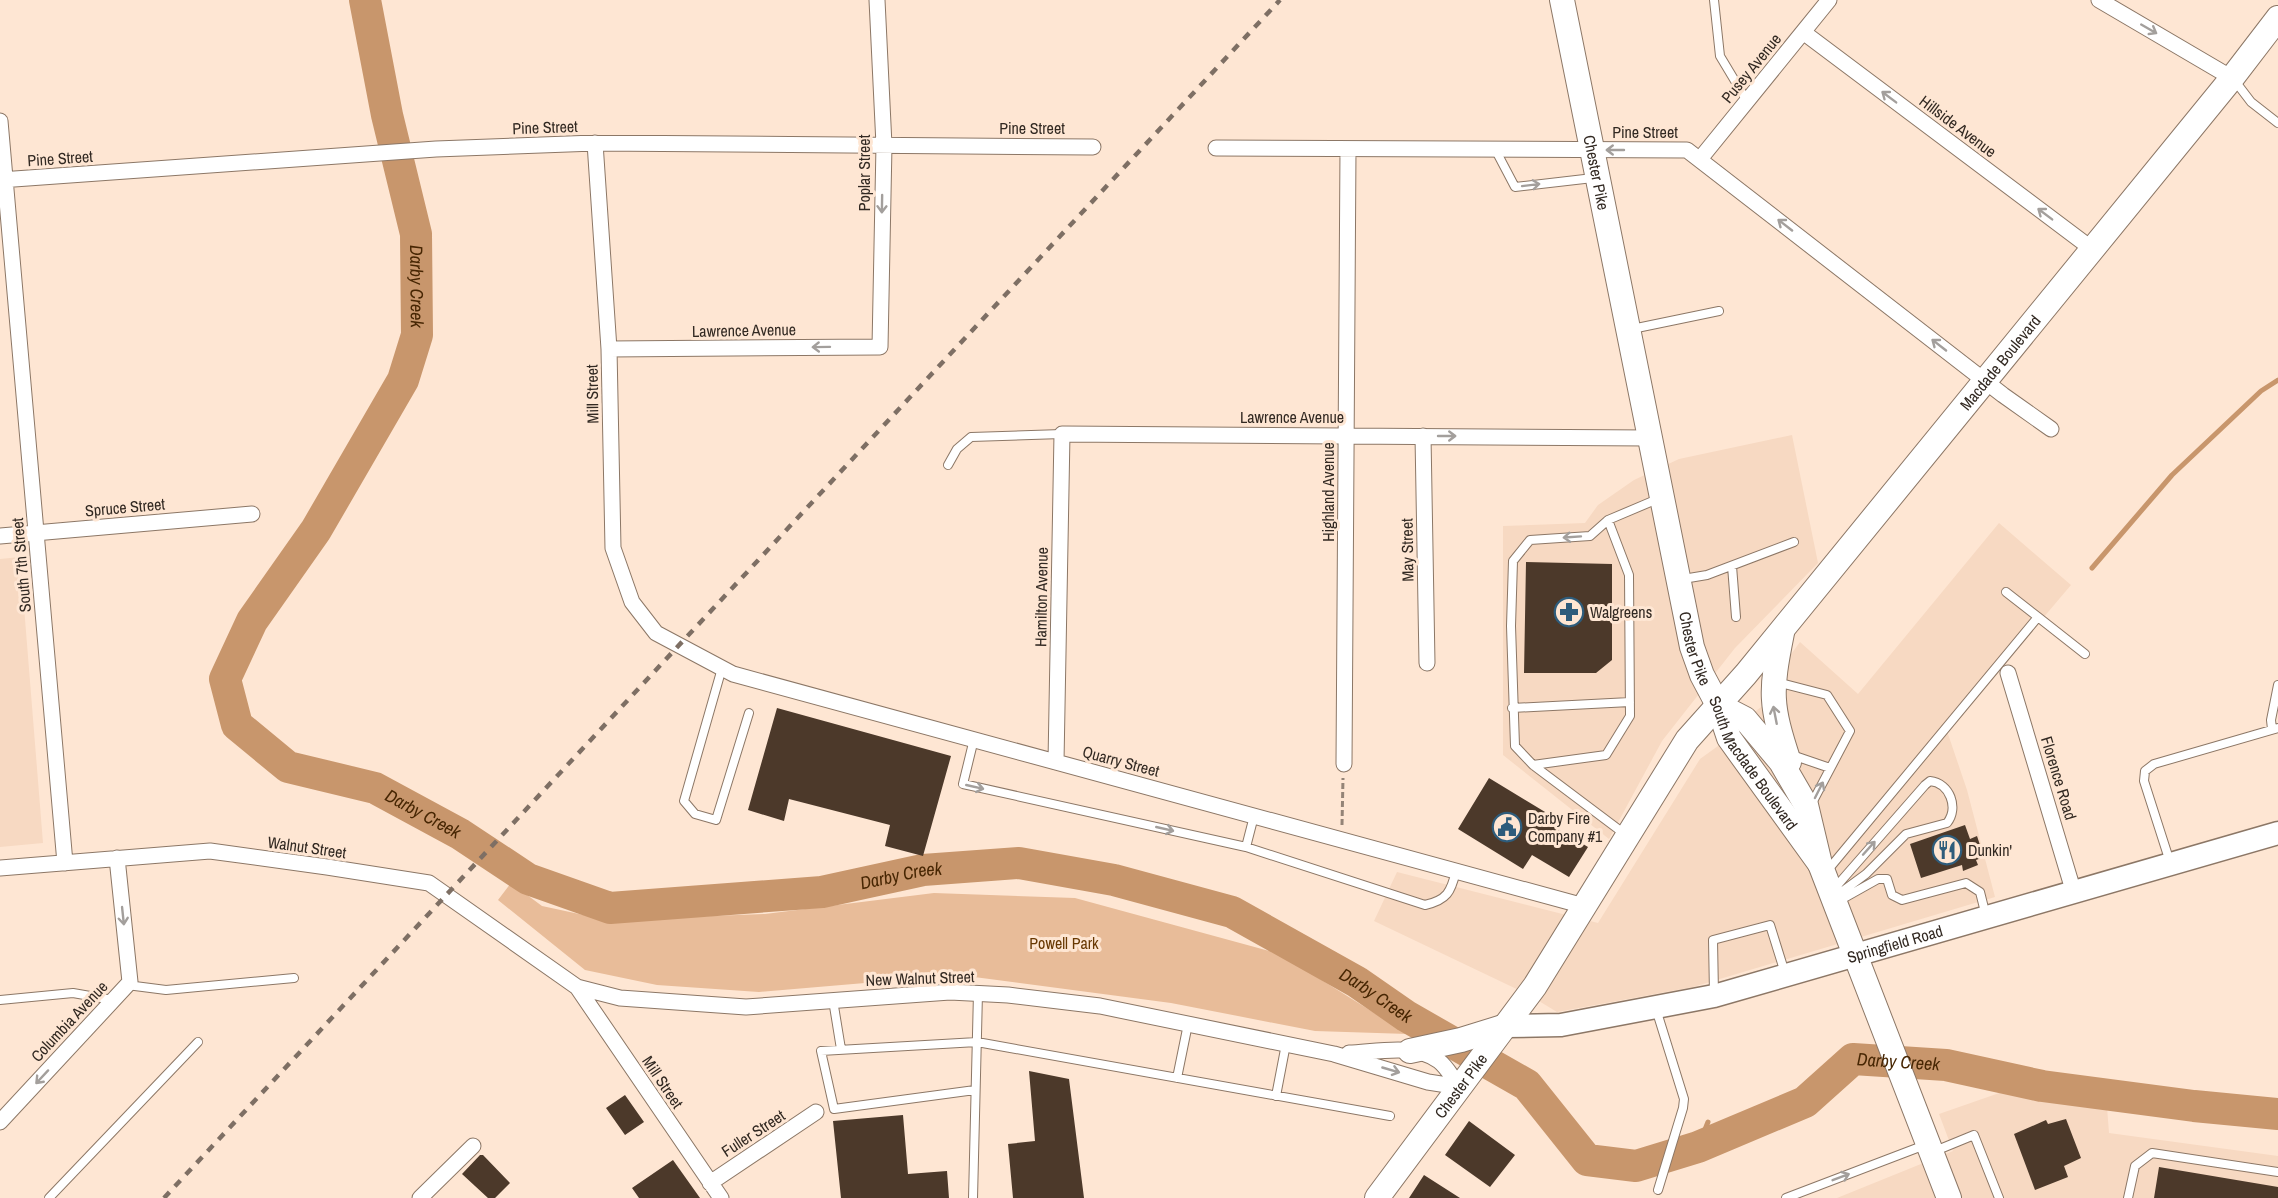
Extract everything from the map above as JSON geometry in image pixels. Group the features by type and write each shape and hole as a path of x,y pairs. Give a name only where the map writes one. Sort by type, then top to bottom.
{"main road":[{"name":"Chester Pike","path":"1377,1198 1535,986 1687,740 1718,705 1697,661 1678,580 1562,0"},
{"name":"Macdade Boulevard","path":"1718,705 2232,78 2278,18"},
{"path":"1783,628 1773,681 1775,719 1803,801"},
{"name":"South Macdade Boulevard","path":"1718,705 1745,719 1781,762 1803,801 1829,886 1949,1198"},
{"name":"South Macdade Boulevard","path":"1718,705 1730,738 1829,886"},
{"name":"Springfield Road","path":"1506,1026 1561,1025 1714,996 2278,833"},
{"path":"1410,1051 1506,1026"}],"street":[{"name":"Poplar Street","path":"877,0 884,145 880,347"},
{"name":"Pusey Avenue","path":"1700,159 1829,0"},
{"path":"2099,0 2232,78"},
{"name":"Hillside Avenue","path":"1803,32 2092,249"},
{"name":"South 7th Street","path":"0,121 3,180 65,863"},
{"name":"Pine Street","path":"3,180 436,149 595,143 1093,147"},
{"name":"Mill Street","path":"595,143 609,349 613,548 632,602 656,633"},
{"name":"Pine Street","path":"1216,148 1687,150 1985,381 2051,429"},
{"name":"Highland Avenue","path":"1344,764 1348,149"},
{"name":"Lawrence Avenue","path":"609,349 880,347"},
{"name":"Lawrence Avenue","path":"1062,434 1650,438"},
{"name":"Hamilton Avenue","path":"1056,762 1062,434"},
{"name":"May Street","path":"1423,436 1427,663"},
{"name":"Spruce Street","path":"0,536 252,514"},
{"name":"Quarry Street","path":"656,633 733,674 1584,906"},
{"name":"Florence Road","path":"2008,673 2074,893"},
{"name":"Walnut Street","path":"0,868 210,851 429,884 577,987"},
{"name":"Columbia Avenue","path":"0,1122 130,982 117,858"},
{"name":"Mill Street","path":"577,987 721,1198"},
{"name":"New Walnut Street","path":"577,987 620,998 746,1007 950,992 978,993 1100,1006 1334,1053 1428,1082 1467,1078"},
{"name":"New Walnut Street","path":"1334,1053 1410,1051 1440,1062 1467,1078"},
{"name":"Fuller Street","path":"710,1183 816,1112"},
{"path":"420,1198 473,1146"}],"lane":[{"path":"1714,0 1719,56 1747,101"},
{"path":"2232,78 2251,102 2278,123"},
{"path":"1495,149 1515,187 1597,177"},
{"path":"1628,330 1719,310"},
{"name":"Lawrence Avenue","path":"948,465 957,449 971,437 1062,434"},
{"path":"1628,837 1533,765 1515,746 1512,708 1513,561 1530,540 1590,536 1608,520 1662,498"},
{"path":"1533,765 1606,755 1630,716 1629,575 1608,520"},
{"path":"1678,580 1707,575 1794,542"},
{"path":"1732,566 1736,617"},
{"path":"2006,592 2085,654"},
{"path":"1829,886 2038,616"},
{"path":"722,668 684,801 695,814 716,820 749,713"},
{"path":"1773,681 1827,695 1850,730 1830,768 1803,801"},
{"path":"2171,864 2144,781 2145,771 2154,764 2275,728 2271,720 2278,685"},
{"path":"1512,708 1630,702"},
{"path":"974,739 963,784 1246,847 1425,905 1437,902 1451,891 1456,871"},
{"path":"1786,753 1830,768"},
{"path":"1930,781 1943,786 1950,794 1952,808 1947,823 1906,834 1866,874 1829,886 1930,781"},
{"path":"1246,847 1254,816"},
{"path":"1829,886 1887,879 1892,895 1902,900 1966,883 1980,892 1986,918"},
{"path":"1714,996 1713,940 1770,925 1785,975"},
{"path":"127,985 166,990 294,978"},
{"path":"0,1000 73,993 113,1000"},
{"path":"973,1198 978,993"},
{"path":"833,1000 842,1048"},
{"path":"1656,1008 1682,1089 1683,1108 1658,1190"},
{"path":"1178,1078 1188,1024"},
{"path":"49,1198 198,1042"},
{"path":"834,1109 821,1051 977,1042 1390,1116"},
{"path":"1276,1096 1286,1044"},
{"path":"816,1112 975,1090"},
{"path":"1786,1198 1974,1135 1999,1198"},
{"path":"2128,1198 2134,1166 2152,1153 2278,1172"}],"path":[{"path":"1342,782 1342,839"}],"shaded area":[{"path":"1792,435 1818,563 1735,648 1662,741 1609,839 1503,755 1503,526 1585,523 1598,505 1634,480 1679,459"},
{"path":"1999,523 2071,585 1947,731 1967,790 1995,897 1693,987 1557,1012 1529,995 1374,921 1397,872 1598,923 1700,759 1729,738 1745,719 1772,699 1789,657 1800,642 1858,694"},
{"path":"20,557 43,843 0,847 0,559"},
{"path":"2005,1091 2107,1107 2109,1133 2278,1156 2278,1198 1837,1198 1953,1151 1939,1114"}],"green space":[{"name":"Powell Park","path":"511,883 542,906 607,920 765,914 934,893 1075,898 1280,954 1408,1034 1315,1031 1171,1003 959,975 759,992 657,985 585,970 498,900"}],"building":[{"name":"Walgreens","path":"1526,562 1612,564 1612,660 1596,673 1524,673"},
{"path":"777,708 951,756 923,856 885,846 890,825 789,799 784,821 748,810"},
{"name":"Darby Fire Company #1","path":"1489,778 1555,818 1551,825 1588,847 1569,877 1532,855 1523,869 1458,829"},
{"name":"Dunkin'","path":"1965,825 1970,839 1977,836 1984,857 1976,860 1978,865 1963,871 1962,865 1921,878 1910,844"},
{"path":"1029,1071 1069,1079 1084,1198 1013,1198 1008,1144 1035,1141"},
{"path":"625,1095 644,1122 625,1135 606,1108"},
{"path":"903,1115 908,1174 947,1171 949,1198 841,1198 833,1121"},
{"path":"2066,1119 2081,1158 2064,1166 2068,1177 2035,1190 2014,1134 2046,1120 2048,1124"},
{"path":"1469,1121 1515,1155 1490,1187 1445,1155"},
{"path":"480,1155 483,1155 510,1183 495,1198 488,1198 462,1174"},
{"path":"673,1160 700,1198 639,1198 632,1188"},
{"path":"2159,1167 2278,1187 2278,1198 2154,1198"},
{"path":"1424,1175 1460,1198 1409,1198"}],"waterway":[{"name":"Darby Creek","path":"365,0 387,115 416,234 417,335 403,380 316,530 252,621 225,679 237,725 288,767 375,788 460,834 528,879 610,908 822,892 923,870 1019,863 1114,880 1232,912 1357,982 1406,1016 1527,1085 1587,1160 1636,1166 1698,1147 1805,1102 1853,1059 1946,1065 2042,1086 2194,1106 2278,1114"},
{"path":"2092,568 2172,475 2261,391 2278,380"},
{"path":"1698,1147 1708,1122"}],"railway":[{"path":"164,1198 1280,0"}],"place":[{"name":"Walgreens","path":"1569,612"},
{"name":"Darby Fire Company #1","path":"1507,827"},
{"name":"Dunkin'","path":"1947,850"}]}
